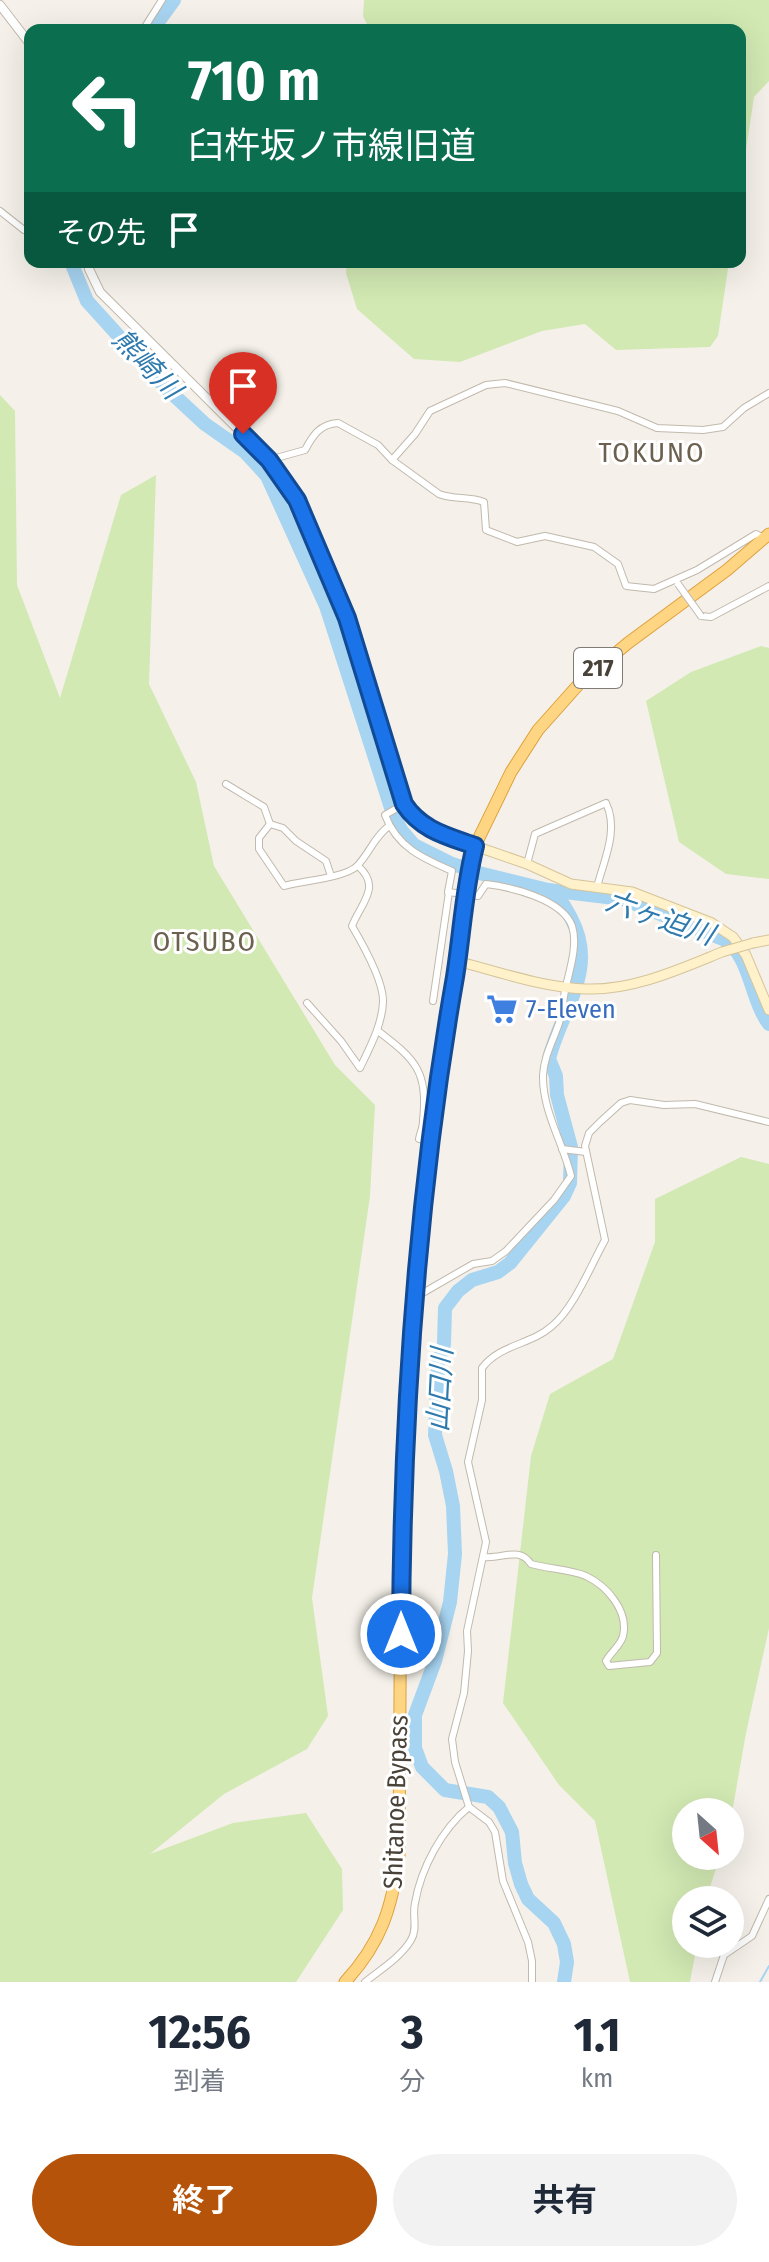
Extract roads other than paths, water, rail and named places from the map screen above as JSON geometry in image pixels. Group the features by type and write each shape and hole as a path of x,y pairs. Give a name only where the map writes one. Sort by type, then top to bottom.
{"highway":[{"name":"217","path":"475,846 511,772 538,730 579,684 628,643 727,570 766,536"},
{"name":"Shitanoe Bypass","path":"345,1982 379,1937 393,1897 399,1856 401,1538 414,1298 443,1039 475,846"}],"main road":[{"path":"475,846 527,864 571,884 632,892 712,923 733,937 746,955 769,1010"},
{"path":"457,961 568,988 585,989 629,984 666,974 722,952 769,940"}],"street":[{"path":"147,24 162,0"},
{"path":"0,7 24,37"},
{"path":"0,211 24,230"},
{"path":"89,268 100,292 269,460 297,500 347,618 402,805 413,818 429,829 475,846"},
{"path":"392,460 430,411 486,385 505,383 618,411 657,428 703,430 723,427 744,408 769,393"},
{"path":"269,460 305,450 316,432 334,423 371,441 439,494 484,502 486,530 517,542 545,536 594,547 618,564 626,586 654,589 676,582 756,534 766,536"},
{"path":"676,582 701,616 711,617 769,586"},
{"path":"226,784 264,807 270,824"},
{"path":"527,864 535,834 606,803 611,814 612,831 597,887"},
{"path":"402,805 386,814 389,826 412,852 452,871 452,893 433,1001"},
{"path":"270,824 259,838 259,849 284,886 331,876 358,866 369,846 389,826"},
{"path":"270,824 283,828 326,861 331,876"},
{"path":"307,1003 360,1068 378,1031 384,1000 369,955 352,926 369,887 369,878 358,866"},
{"path":"414,1298 473,1264 492,1261 506,1251 564,1188 571,1176 547,1104 543,1080 544,1061 568,988 572,966 572,926 562,911 548,901 486,884 478,896 474,895"},
{"path":"445,928 461,929"},
{"path":"438,972 455,974"},
{"path":"378,1031 418,1066 425,1090 419,1139 432,1143"},
{"path":"532,1982 528,1942 503,1881 495,1832 489,1822 469,1807 452,1739 464,1693 467,1631 486,1542 468,1462 482,1400 482,1368 496,1353 552,1327 567,1307 605,1240 584,1151 589,1133 621,1103 630,1100 664,1105 695,1104 769,1122"},
{"path":"563,1149 584,1151"},
{"path":"484,1557 519,1553 527,1557 531,1564 586,1576 601,1587 617,1603 623,1618 623,1638 606,1661 609,1666 618,1666 650,1662 657,1653 656,1555"},
{"path":"365,1982 413,1938 415,1901 430,1856 458,1815 469,1807"},
{"path":"715,1982 724,1955 752,1936 769,1899"}],"waterway":[{"name":"熊崎川","path":"156,24 174,0"},
{"name":"熊崎川","path":"73,268 87,301 165,387 205,424 245,452 267,476 326,606 394,817 414,845 479,873 548,890 623,899 723,939 732,946 745,966 769,1024"},
{"name":"山口川","path":"548,890 559,898 571,918 579,937 581,955 575,990 549,1059 556,1076 557,1095 571,1147 570,1183 564,1196 510,1263 498,1272 472,1280 458,1291 445,1308 444,1344 438,1364 435,1435 453,1506 455,1554 450,1602 435,1661 415,1715 415,1748 422,1767 445,1790 488,1797 499,1807 512,1832 515,1863 528,1899 554,1923 564,1944 567,1962 564,1982"},
{"path":"760,1982 769,1966"}],"place":[{"name":"7-Eleven","path":"502,1009"}],"district":[{"name":"TOKUNO","path":"652,452"},
{"name":"OTSUBO","path":"205,941"}],"water label":[{"name":"六ヶ迫川","path":"660,918"}]}
